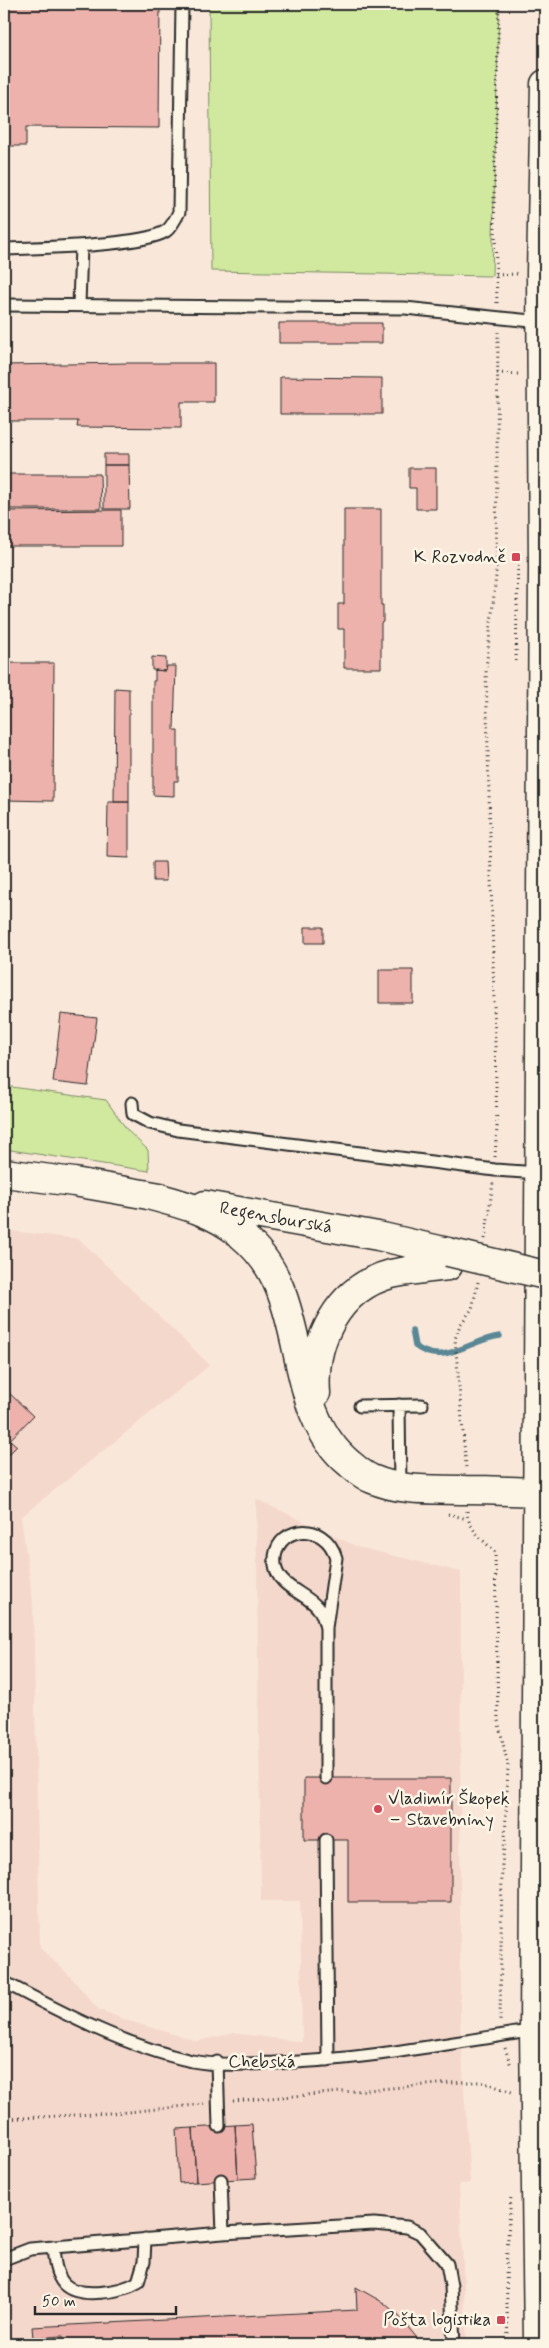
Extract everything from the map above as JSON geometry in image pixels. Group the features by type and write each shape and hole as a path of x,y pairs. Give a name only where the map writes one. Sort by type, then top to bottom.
{"main road":[{"path":"538,2344 539,2029 536,1492 543,1026 544,365 541,322 545,84"},
{"name":"Regensburská","path":"4,1173 144,1194 378,1236 448,1259"},
{"path":"144,1194 184,1204 214,1216 240,1234 267,1264 285,1303 316,1421 327,1440 341,1456 370,1479 400,1489 536,1492"},
{"path":"327,1440 320,1420 315,1381 320,1347 332,1318 344,1302 365,1285 390,1275 448,1259 487,1261 545,1275"}],"lane":[{"path":"4,249 81,246 141,239 166,231 179,212 182,4"},
{"path":"79,306 81,246"},
{"path":"4,305 405,308 541,322"},
{"path":"132,1103 133,1114 150,1123 178,1130 495,1170 540,1173"},
{"path":"399,1405 400,1489"},
{"path":"360,1406 422,1405"},
{"path":"326,1628 318,1607 285,1584 278,1575 275,1565 279,1547 292,1534 301,1531 310,1531 327,1539 334,1548 336,1558 326,1628 326,1778"},
{"path":"326,1840 328,2060"},
{"name":"Chebská","path":"4,1982 63,2013 127,2041 194,2061 250,2064 328,2060 387,2054 539,2029"},
{"path":"217,2062 219,2126"},
{"path":"221,2180 223,2233"},
{"path":"4,2259 30,2249 145,2239 374,2224 407,2227 420,2233 447,2264 451,2286 454,2344"},
{"path":"53,2247 55,2266 64,2284 80,2292 102,2292 126,2289 138,2282 144,2262 145,2239"}],"path":[{"path":"499,4 494,194 498,318 496,576 486,669 497,1127 487,1261 472,1309 460,1325 455,1339 468,1490 467,1519 479,1537 496,1552 498,1720 508,1766 506,1839 502,1865 500,2035 511,2068"},
{"path":"442,1512 467,1519"},
{"path":"4,2119 128,2112 219,2102 463,2082 482,2082 520,2093"},
{"path":"508,2344 506,2265 512,2194"}],"shaded area":[{"path":"4,1230 79,1239 210,1365 21,1517 33,1601 40,1948 71,1977 98,2009 126,2020 197,2041 234,2033 302,2042 300,1901 261,1901 256,1499 358,1547 461,1572 460,2021 470,2183 459,2184 467,2344 4,2344"}],"green space":[{"path":"209,4 499,4 492,276 211,271"},
{"path":"4,1086 106,1100 128,1131 148,1150 149,1171 4,1149"}],"building":[{"path":"4,4 160,4 159,128 26,127 26,146 4,146"},
{"path":"279,323 382,323 382,343 279,343"},
{"path":"214,363 214,402 181,402 181,428 77,427 78,421 4,421 4,365"},
{"path":"280,377 382,378 382,414 280,414"},
{"path":"104,454 129,454 129,465 104,465"},
{"path":"104,465 129,465 130,509 104,509"},
{"path":"409,468 436,468 436,509 416,509 416,488 409,488"},
{"path":"4,474 100,474 101,509 4,509"},
{"path":"344,509 381,509 381,605 383,605 383,622 381,623 381,668 344,668 344,629 338,629 338,604 344,604"},
{"path":"121,510 121,546 4,546 4,511"},
{"path":"152,657 166,658 166,671 152,670"},
{"path":"4,663 54,663 53,801 4,800"},
{"path":"167,666 176,666 174,730 178,730 178,781 174,781 174,796 153,795 153,681 155,681 155,670 166,671"},
{"path":"115,688 129,689 129,802 114,802"},
{"path":"108,802 129,802 129,858 107,857"},
{"path":"153,862 165,862 166,881 153,881"},
{"path":"305,927 323,927 323,943 305,943"},
{"path":"379,970 413,970 413,1003 379,1003"},
{"path":"61,1014 97,1018 88,1086 53,1082"},
{"path":"4,1388 33,1416 4,1446"},
{"path":"10,1440 17,1446 4,1459 4,1446"},
{"name":"Vladimír Škopek – Stavebniny","path":"304,1778 451,1778 451,1902 348,1902 348,1840 304,1840"},
{"path":"252,2124 256,2178 238,2179 235,2125"},
{"path":"235,2125 238,2179 196,2182 193,2128"},
{"path":"193,2128 196,2182 179,2183 176,2129"},
{"path":"356,2287 384,2303 397,2314 422,2344 63,2344 63,2336 33,2338 32,2327 357,2310"}],"waterway":[{"path":"412,1330 415,1346 426,1352 436,1354 447,1353 500,1336"}],"place":[{"name":"K Rozvodně","path":"516,557"},
{"name":"Vladimír Škopek – Stavebniny","path":"378,1809"},
{"name":"Pošta logistika","path":"501,2320"}]}
